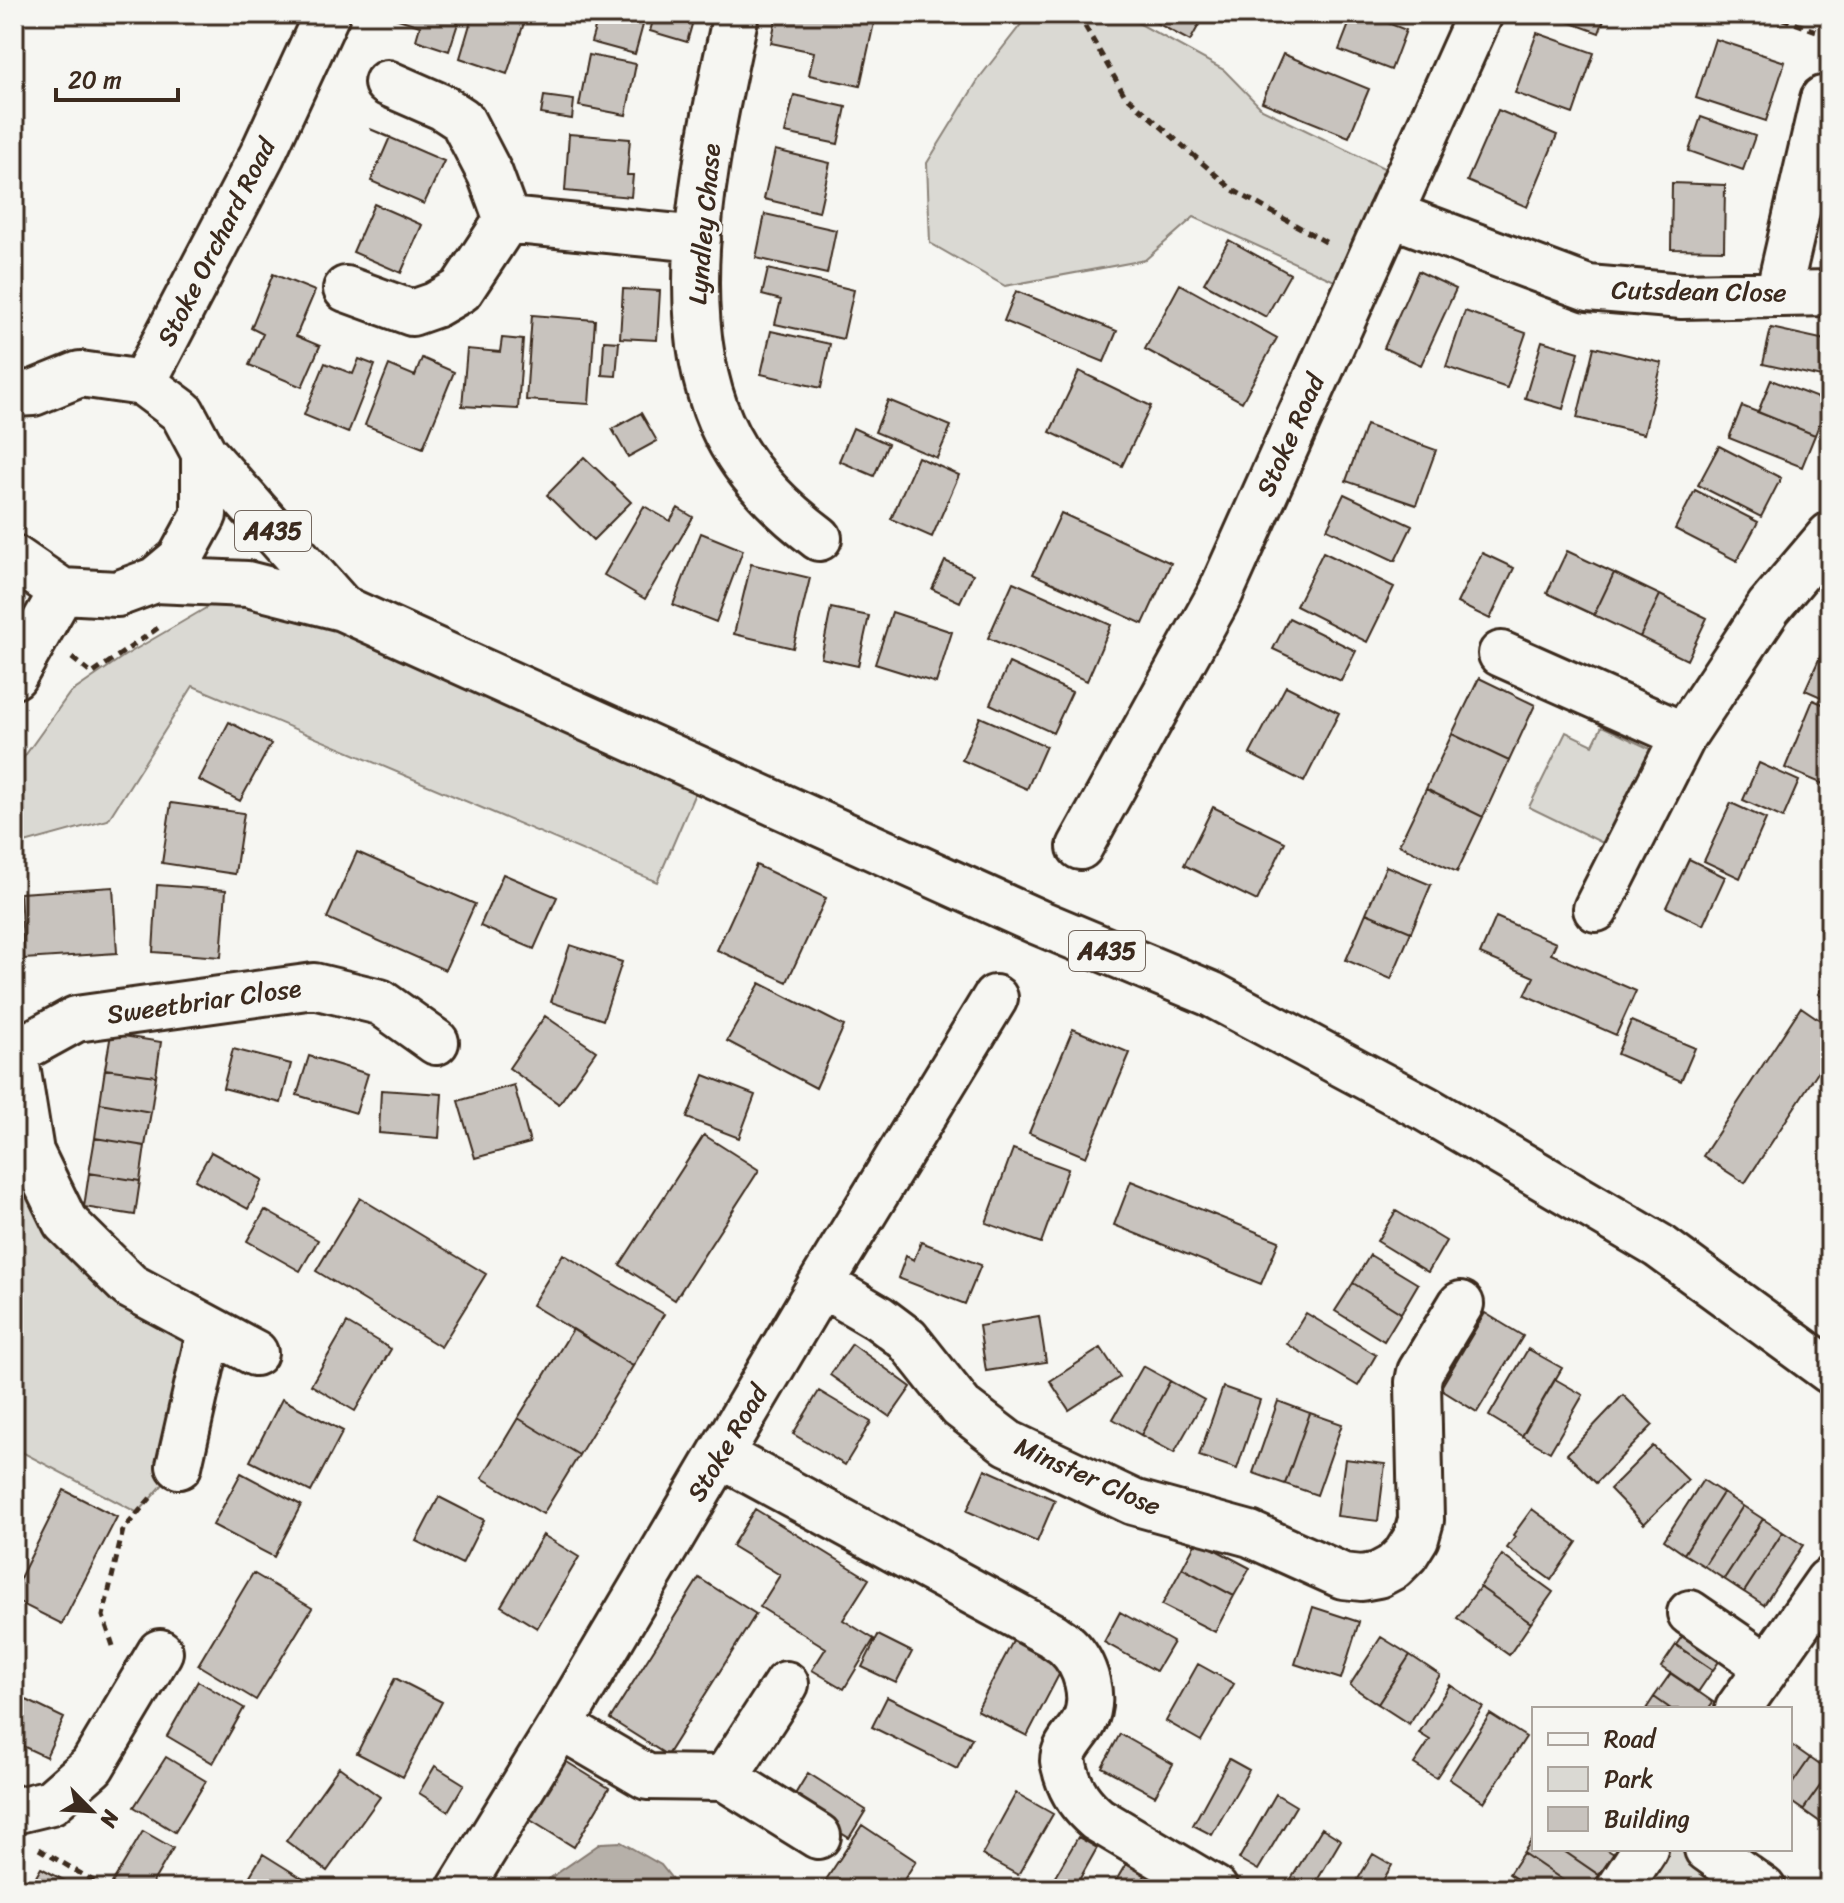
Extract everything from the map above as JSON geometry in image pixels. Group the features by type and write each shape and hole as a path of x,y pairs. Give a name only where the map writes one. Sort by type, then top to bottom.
{"street":[{"name":"Stoke Orchard Road","path":"143,383 262,155 327,14"},
{"name":"Lyndley Chase","path":"736,14 710,137 698,239 696,318 700,355 708,391 722,426 740,458 763,489 789,516 819,538"},
{"name":"Stoke Road","path":"1080,847 1220,594 1480,14"},
{"path":"387,83 442,107 462,120 490,174 507,220"},
{"path":"1778,294 1823,99"},
{"name":"Cutsdean Close","path":"1390,214 1588,288 1682,296 1830,293"},
{"path":"507,220 698,239"},
{"path":"346,289 412,313 435,305 461,290 507,220"},
{"path":"14,558 62,591 117,594 155,580 180,559 204,515 204,453 182,412 143,383 80,374 20,401"},
{"name":"A435","path":"204,453 342,608"},
{"path":"1596,909 1684,735 1769,607 1830,535"},
{"name":"A435","path":"155,580 247,584 342,608 1038,922 1211,994 1426,1109 1659,1246 1830,1371"},
{"path":"14,676 62,591"},
{"path":"1501,654 1684,735"},
{"name":"Sweetbriar Close","path":"14,1053 76,1019 314,986 380,1002 436,1042"},
{"name":"Stoke Road","path":"460,1889 995,998"},
{"path":"14,1053 22,1159 65,1222 130,1286 255,1353"},
{"name":"Minster Close","path":"821,1284 879,1318 907,1339 961,1407 1008,1443 1133,1502 1250,1534 1343,1576 1362,1578 1378,1575 1393,1567 1416,1538 1421,1520 1418,1382 1420,1372 1461,1304"},
{"path":"179,1466 210,1329"},
{"path":"720,1455 1052,1635 1067,1646 1080,1662 1088,1691 1085,1720 1066,1749 1063,1761 1076,1797 1085,1810 1097,1819 1215,1889"},
{"path":"1739,1707 1828,1581"},
{"path":"1690,1613 1767,1666"},
{"path":"21,1826 92,1766 160,1652"},
{"path":"725,1778 786,1684"},
{"path":"560,1726 647,1777 725,1778 818,1836"},
{"path":"1619,1889 1644,1851"},
{"path":"1710,1851 1763,1889"}],"path":[{"path":"1078,14 1124,94 1233,190 1367,265"},
{"path":"1769,14 1830,36"},
{"path":"39,631 92,674 157,628 171,624"},
{"path":"130,1700 103,1616 123,1530 179,1466"},
{"path":"21,1826 107,1889"}],"green space":[{"path":"1029,14 1122,14 1224,70 1262,109 1392,172 1341,284 1194,217 1145,260 1005,286 930,243 927,163 980,77"},
{"path":"247,584 704,772 657,882 193,686 108,820 14,846 14,771 69,694 124,656"},
{"path":"1602,726 1667,757 1609,846 1529,807 1566,732 1593,745"},
{"path":"14,1165 65,1222 210,1329 179,1466 138,1513 14,1448"},
{"path":"1639,1851 1710,1851 1763,1889 1609,1889"}],"shaded area":[{"path":"621,1842 661,1865 680,1889 543,1889 549,1879 601,1843"}],"building":[{"path":"393,14 461,14 449,51 416,40 420,26 392,17"},
{"path":"473,14 527,14 507,74 460,58"},
{"path":"599,14 646,14 635,54 591,42"},
{"path":"655,14 695,14 687,42 650,31"},
{"path":"777,14 835,14 874,23 860,86 809,75 814,52 771,43"},
{"path":"1140,14 1205,14 1190,41"},
{"path":"1353,14 1365,14 1406,30 1391,70 1339,50"},
{"path":"1547,14 1606,14 1599,33"},
{"path":"1537,33 1594,53 1573,114 1515,93"},
{"path":"1715,39 1785,62 1766,121 1696,98"},
{"path":"1283,54 1369,89 1349,137 1262,102"},
{"path":"589,55 636,64 626,115 579,106"},
{"path":"794,95 846,107 838,144 785,133"},
{"path":"544,96 574,100 572,119 541,114"},
{"path":"1498,110 1557,135 1527,207 1467,181"},
{"path":"1701,117 1755,136 1743,170 1689,151"},
{"path":"569,134 630,139 627,175 633,175 631,197 565,191"},
{"path":"390,138 444,161 424,204 371,181"},
{"path":"775,150 830,163 819,212 764,199"},
{"path":"1672,183 1725,185 1724,250 1671,249"},
{"path":"374,204 422,225 401,273 353,252"},
{"path":"765,214 836,230 827,274 756,258"},
{"path":"1229,240 1290,274 1266,317 1204,283"},
{"path":"768,269 854,290 843,339 775,324 781,300 762,295"},
{"path":"1418,271 1456,289 1421,365 1384,348"},
{"path":"273,274 315,291 296,336 320,346 302,387 249,365 263,334 251,328"},
{"path":"1180,284 1277,338 1242,402 1145,349"},
{"path":"623,289 660,291 657,340 620,338"},
{"path":"1016,291 1117,331 1104,362 1004,321"},
{"path":"1465,311 1526,333 1507,388 1446,367"},
{"path":"532,315 595,320 589,404 526,400"},
{"path":"1771,328 1830,341 1830,379 1763,364"},
{"path":"771,331 830,344 821,388 761,374"},
{"path":"502,338 523,340 518,409 462,406 467,349 500,352"},
{"path":"604,341 619,342 616,376 602,375"},
{"path":"1542,341 1579,352 1563,409 1525,398"},
{"path":"1594,347 1662,363 1644,434 1577,418"},
{"path":"422,358 454,372 423,448 365,425 389,365 415,376"},
{"path":"359,359 375,365 348,433 304,415 325,363 353,374"},
{"path":"1079,371 1151,406 1122,466 1050,432"},
{"path":"1771,380 1828,402 1815,435 1758,412"},
{"path":"888,400 951,426 937,458 875,432"},
{"path":"1742,406 1815,435 1802,467 1729,438"},
{"path":"641,413 657,441 628,457 612,429"},
{"path":"1366,425 1436,450 1416,505 1346,481"},
{"path":"853,428 888,444 874,476 839,461"},
{"path":"1719,446 1781,478 1761,517 1698,485"},
{"path":"584,457 631,502 593,540 547,495"},
{"path":"918,457 959,475 932,537 891,519"},
{"path":"1695,490 1758,522 1737,561 1675,529"},
{"path":"1344,494 1412,526 1395,561 1327,529"},
{"path":"644,506 670,521 678,508 693,517 645,599 604,575"},
{"path":"1061,513 1171,563 1143,624 1033,574"},
{"path":"701,533 743,550 716,622 673,605"},
{"path":"1567,551 1614,573 1594,615 1547,593"},
{"path":"1323,552 1394,587 1367,642 1296,606"},
{"path":"1482,553 1514,568 1490,619 1457,603"},
{"path":"945,561 973,574 960,602 932,589"},
{"path":"751,564 810,578 793,648 734,634"},
{"path":"1614,573 1660,595 1640,637 1594,615"},
{"path":"1013,582 1111,625 1087,681 988,638"},
{"path":"1660,595 1707,618 1687,660 1640,637"},
{"path":"831,608 869,616 858,666 821,658"},
{"path":"892,612 952,632 936,683 875,664"},
{"path":"1289,618 1356,651 1341,681 1273,649"},
{"path":"1830,635 1830,701 1805,690"},
{"path":"1009,663 1072,692 1053,733 990,704"},
{"path":"1479,678 1535,705 1509,761 1452,734"},
{"path":"1286,686 1339,713 1304,782 1250,754"},
{"path":"1813,700 1830,707 1830,767 1823,784 1785,768"},
{"path":"980,717 1046,746 1027,789 962,760"},
{"path":"229,722 271,744 240,801 199,780"},
{"path":"1452,734 1509,761 1483,817 1426,789"},
{"path":"1759,763 1799,781 1783,818 1743,800"},
{"path":"1426,789 1483,817 1457,872 1399,845"},
{"path":"171,803 244,813 235,874 162,863"},
{"path":"1731,803 1766,819 1740,878 1704,861"},
{"path":"1213,807 1285,842 1257,901 1184,865"},
{"path":"357,852 475,904 445,970 327,918"},
{"path":"1689,859 1725,877 1703,925 1666,907"},
{"path":"756,865 826,898 787,982 717,950"},
{"path":"1386,866 1431,885 1411,932 1366,913"},
{"path":"503,874 557,897 534,949 480,926"},
{"path":"157,885 226,890 221,957 153,952"},
{"path":"113,887 117,953 24,959 20,893"},
{"path":"1366,913 1411,932 1391,979 1346,960"},
{"path":"1496,917 1556,943 1551,954 1636,991 1616,1035 1525,995 1534,977 1480,954"},
{"path":"570,945 622,962 603,1020 551,1002"},
{"path":"1830,977 1830,1002 1818,994"},
{"path":"760,983 844,1026 816,1088 727,1041"},
{"path":"1801,1007 1830,1027 1830,1053 1745,1183 1703,1156"},
{"path":"545,1016 596,1051 559,1104 509,1068"},
{"path":"1631,1021 1695,1048 1681,1081 1617,1054"},
{"path":"1073,1029 1130,1053 1086,1157 1029,1133"},
{"path":"111,1034 161,1042 156,1076 105,1069"},
{"path":"233,1049 291,1064 281,1103 223,1088"},
{"path":"309,1056 368,1074 356,1113 297,1095"},
{"path":"105,1069 156,1076 151,1112 100,1103"},
{"path":"704,1075 755,1095 739,1138 687,1118"},
{"path":"514,1085 530,1143 475,1158 458,1101"},
{"path":"381,1090 442,1094 439,1138 379,1133"},
{"path":"100,1103 151,1112 145,1146 95,1138"},
{"path":"704,1135 759,1170 675,1300 620,1265"},
{"path":"95,1138 145,1146 140,1181 89,1173"},
{"path":"1013,1149 1068,1169 1041,1243 986,1223"},
{"path":"211,1152 263,1180 248,1209 195,1180"},
{"path":"89,1173 140,1181 135,1215 84,1207"},
{"path":"1131,1181 1279,1241 1261,1284 1114,1225"},
{"path":"360,1198 486,1274 441,1347 316,1271"},
{"path":"265,1210 318,1240 300,1271 247,1241"},
{"path":"1396,1211 1446,1241 1428,1272 1377,1241"},
{"path":"921,1242 981,1265 965,1304 898,1278 906,1256 914,1260"},
{"path":"563,1254 664,1314 633,1366 532,1305"},
{"path":"1370,1255 1418,1284 1401,1313 1353,1283"},
{"path":"1353,1283 1401,1313 1384,1341 1335,1311"},
{"path":"1306,1313 1376,1355 1358,1386 1287,1344"},
{"path":"1485,1313 1523,1336 1477,1412 1440,1389"},
{"path":"1039,1316 1046,1362 986,1371 979,1326"},
{"path":"347,1323 391,1349 355,1411 311,1385"},
{"path":"573,1329 633,1366 579,1455 518,1418"},
{"path":"852,1344 911,1387 890,1417 830,1375"},
{"path":"1101,1348 1120,1377 1069,1410 1050,1381"},
{"path":"1528,1349 1562,1368 1522,1436 1489,1416"},
{"path":"1143,1366 1170,1381 1141,1435 1113,1419"},
{"path":"1555,1379 1583,1395 1550,1452 1522,1436"},
{"path":"1170,1381 1204,1400 1174,1453 1141,1435"},
{"path":"1223,1387 1260,1400 1237,1469 1199,1456"},
{"path":"819,1391 871,1422 845,1465 793,1434"},
{"path":"1623,1395 1653,1425 1596,1483 1567,1454"},
{"path":"282,1399 343,1431 311,1492 250,1461"},
{"path":"1278,1401 1310,1413 1285,1484 1253,1473"},
{"path":"1310,1413 1342,1424 1317,1495 1285,1484"},
{"path":"518,1418 579,1455 543,1514 482,1478"},
{"path":"1653,1446 1688,1480 1644,1524 1610,1489"},
{"path":"1345,1459 1385,1464 1378,1521 1337,1516"},
{"path":"985,1469 1055,1500 1037,1542 967,1511"},
{"path":"241,1473 301,1505 274,1557 213,1525"},
{"path":"1703,1480 1723,1493 1684,1554 1664,1540"},
{"path":"64,1490 117,1517 62,1624 14,1600 14,1590"},
{"path":"1723,1493 1743,1506 1704,1566 1684,1554"},
{"path":"439,1497 484,1520 462,1564 416,1541"},
{"path":"1743,1506 1763,1519 1724,1579 1704,1566"},
{"path":"755,1509 869,1579 843,1620 874,1639 844,1689 812,1670 826,1648 760,1607 780,1575 732,1546"},
{"path":"1532,1509 1577,1542 1551,1580 1507,1548"},
{"path":"1763,1519 1783,1532 1744,1592 1724,1579"},
{"path":"1783,1532 1803,1545 1764,1605 1744,1592"},
{"path":"543,1535 579,1557 537,1628 501,1606"},
{"path":"1197,1540 1250,1568 1234,1596 1182,1568"},
{"path":"1502,1555 1553,1592 1531,1623 1480,1587"},
{"path":"1182,1568 1234,1596 1215,1632 1162,1605"},
{"path":"253,1573 312,1608 256,1700 198,1665"},
{"path":"699,1578 756,1614 667,1755 610,1719"},
{"path":"1480,1587 1531,1623 1509,1655 1457,1618"},
{"path":"1313,1607 1359,1622 1341,1679 1295,1664"},
{"path":"1120,1612 1173,1642 1156,1671 1104,1642"},
{"path":"1690,1625 1727,1650 1713,1670 1676,1645"},
{"path":"878,1635 912,1652 896,1683 862,1667"},
{"path":"1381,1637 1410,1655 1378,1704 1350,1685"},
{"path":"1014,1639 1064,1665 1027,1736 977,1710"},
{"path":"1676,1645 1713,1670 1698,1692 1661,1667"},
{"path":"1410,1655 1440,1675 1409,1724 1378,1704"},
{"path":"1198,1664 1234,1684 1201,1741 1166,1721"},
{"path":"1671,1673 1713,1702 1709,1707 1668,1707 1654,1697"},
{"path":"395,1678 442,1702 403,1777 357,1753"},
{"path":"198,1681 244,1708 213,1763 167,1736"},
{"path":"1450,1685 1483,1707 1436,1778 1414,1764 1430,1740 1419,1733"},
{"path":"14,1694 64,1718 46,1757 14,1742"},
{"path":"887,1697 972,1738 957,1769 872,1727"},
{"path":"1654,1697 1668,1707 1647,1707"},
{"path":"1490,1714 1526,1737 1484,1802 1449,1779"},
{"path":"1120,1734 1173,1764 1155,1796 1102,1767"},
{"path":"1792,1745 1810,1758 1792,1784"},
{"path":"166,1757 206,1781 175,1832 134,1807"},
{"path":"1810,1758 1830,1772 1803,1810 1792,1802 1792,1784"},
{"path":"562,1759 609,1788 574,1847 527,1818"},
{"path":"1229,1759 1249,1770 1212,1835 1193,1825"},
{"path":"435,1766 464,1784 448,1811 419,1793"},
{"path":"339,1767 380,1797 327,1871 286,1841"},
{"path":"1830,1772 1830,1814 1823,1824 1803,1810"},
{"path":"808,1773 866,1810 849,1838 791,1801"},
{"path":"1016,1793 1053,1814 1018,1875 982,1855"},
{"path":"1276,1794 1296,1806 1258,1870 1239,1859"},
{"path":"862,1825 916,1861 898,1889 820,1889"},
{"path":"1322,1828 1341,1840 1312,1889 1285,1889"},
{"path":"143,1831 173,1848 149,1889 121,1889 112,1883"},
{"path":"1078,1837 1097,1848 1074,1889 1048,1889"},
{"path":"1532,1840 1532,1851 1564,1851 1599,1875 1590,1889 1576,1889 1523,1853"},
{"path":"1564,1851 1609,1851 1614,1854 1599,1875"},
{"path":"1523,1853 1576,1889 1532,1889 1509,1874"},
{"path":"263,1854 319,1889 242,1889"},
{"path":"1373,1854 1392,1865 1378,1889 1352,1889"},
{"path":"1127,1862 1146,1874 1137,1889 1111,1889"},
{"path":"41,1868 80,1889 29,1889"}]}
